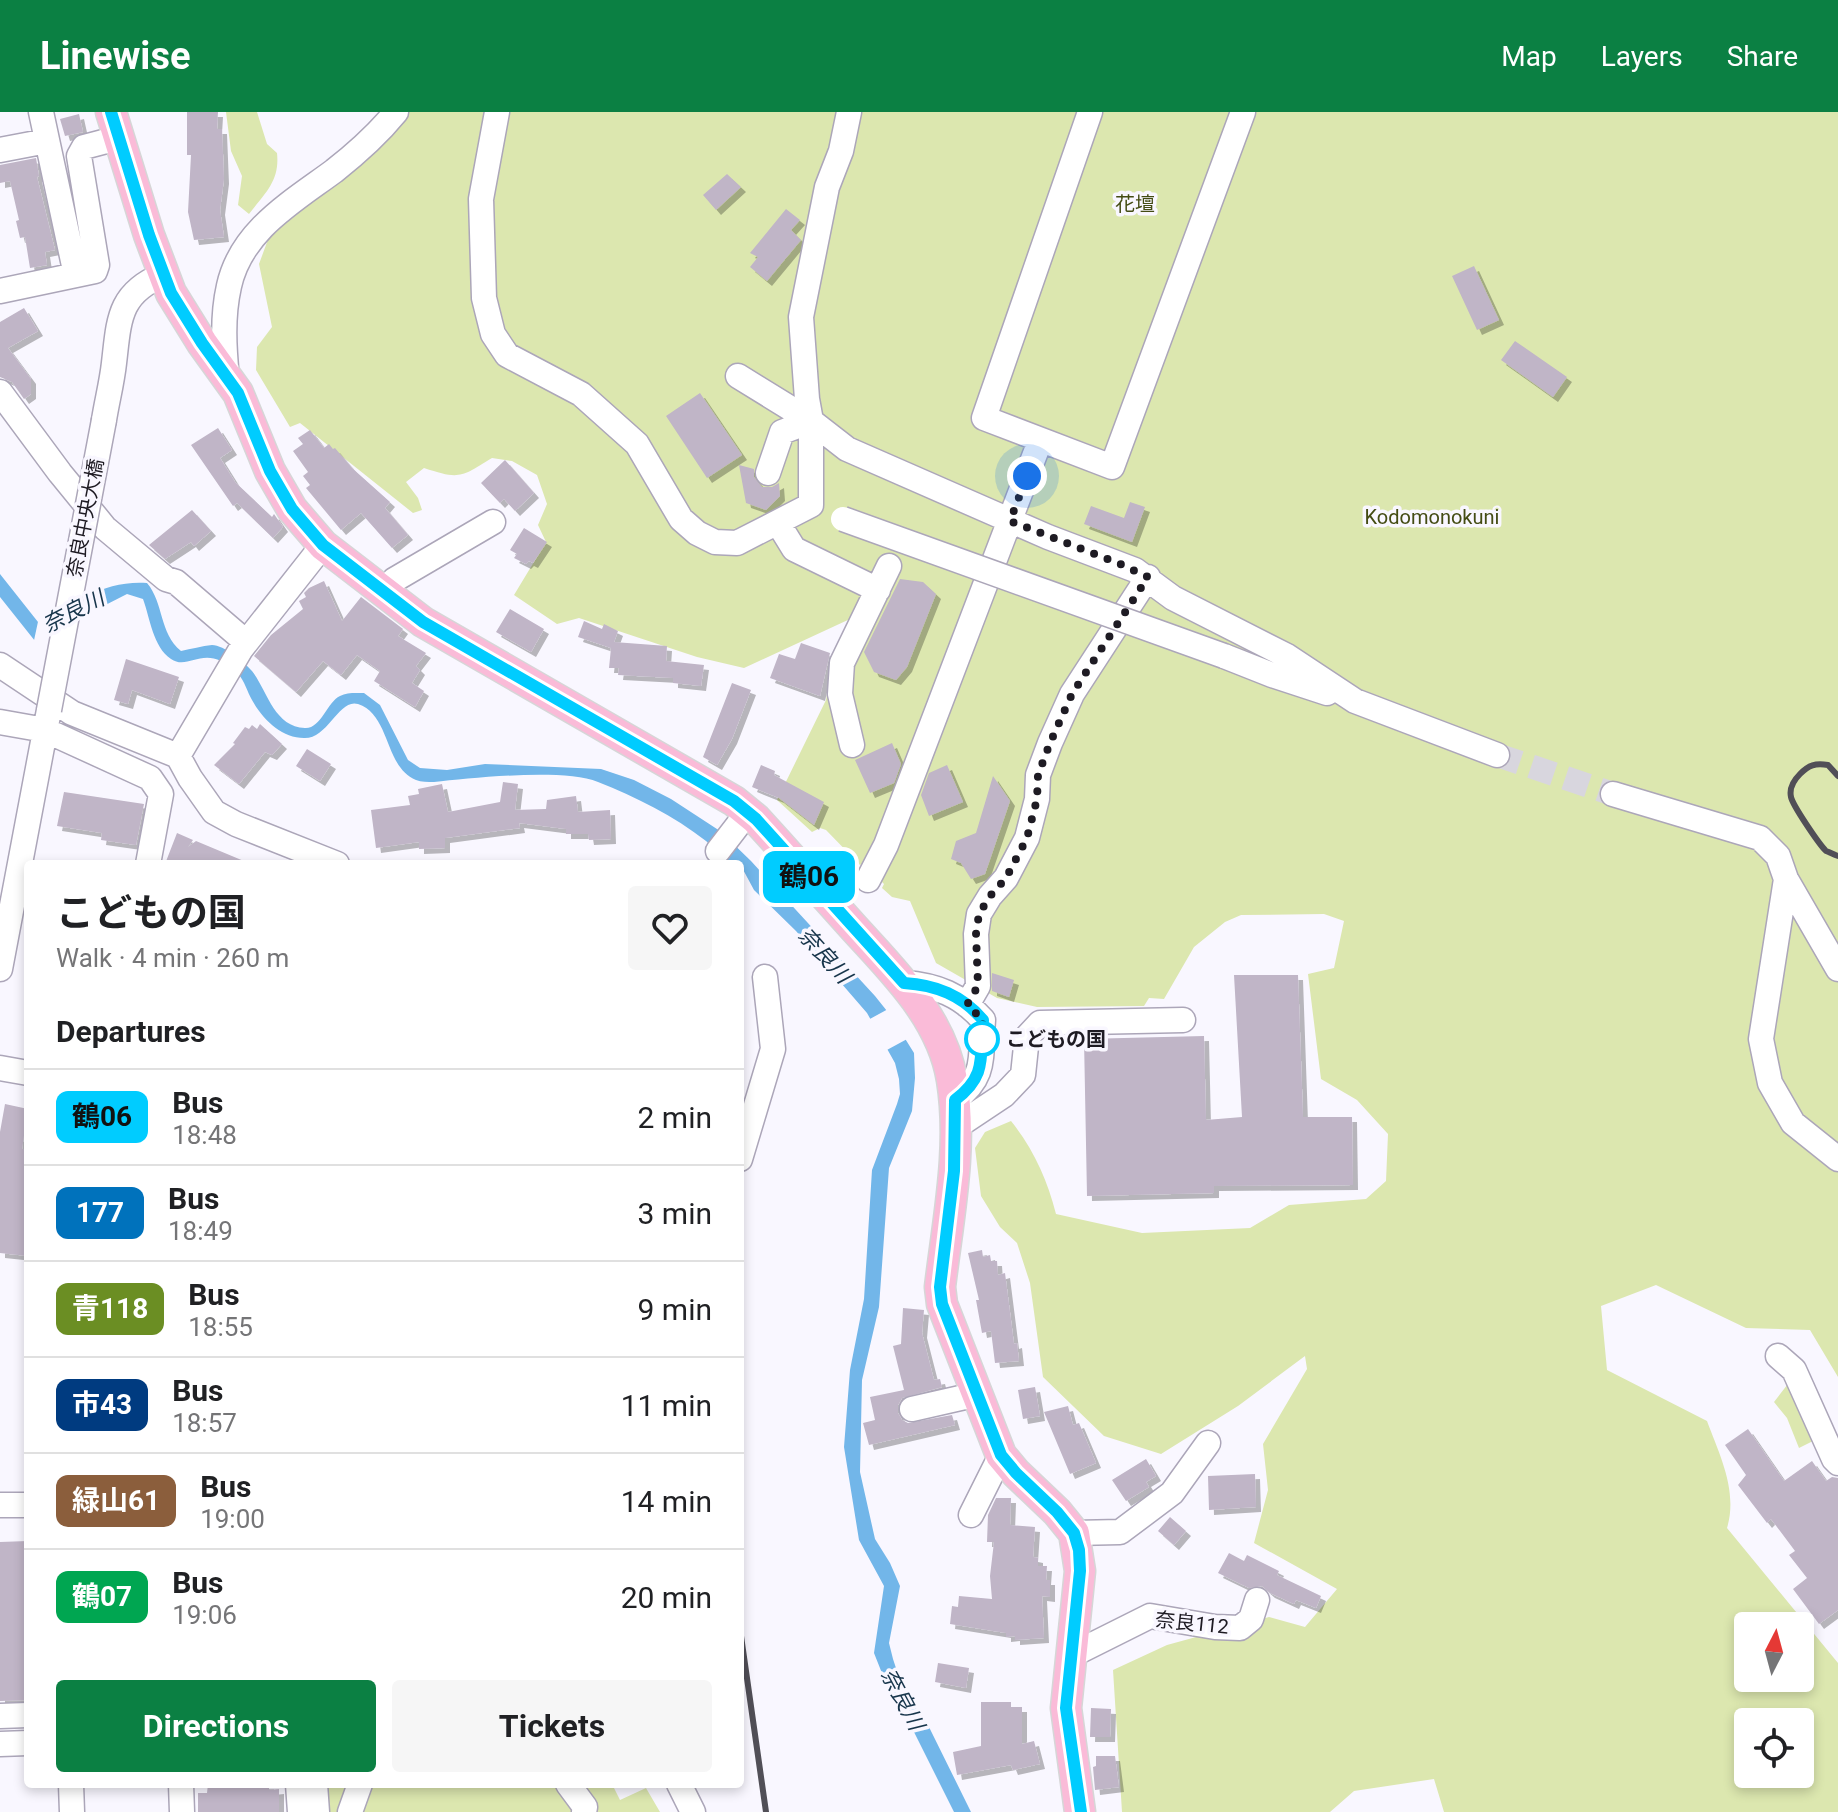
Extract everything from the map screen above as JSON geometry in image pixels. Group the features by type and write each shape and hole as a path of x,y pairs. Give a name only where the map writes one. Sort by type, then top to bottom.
{"main road":[{"path":"114,125 163,275 179,308 246,407 270,471 292,509 323,545 423,622 713,787 733,832 904,983 923,1010 945,1055 955,1114 954,1171 940,1287 942,1304 1001,1455 1074,1533 1080,1571 1070,1656 1067,1728 1080,1812"}],"street":[{"path":"41,112 76,275"},
{"path":"227,378 225,309 229,283 239,258 266,224 292,200 371,140 396,112"},
{"path":"497,112 481,199 484,298 493,334 507,355 581,394 637,444 681,519 697,533 715,542 737,543 811,505"},
{"path":"811,505 811,421 801,317 827,187 841,151 849,112"},
{"path":"1090,112 984,418 1112,467 1243,112"},
{"path":"0,291 95,271 97,265 79,156 80,150 114,125"},
{"path":"0,150 47,141"},
{"name":"奈良中央大橋","path":"0,969 104,420 118,322 125,304 141,285 163,275"},
{"path":"738,376 811,421 847,449 1010,521 1148,577 1173,598 1287,656 1355,701"},
{"path":"0,392 105,528 166,579 176,582 243,646"},
{"path":"768,473 782,432 811,421"},
{"path":"868,880 886,845 1040,441"},
{"path":"811,505 1497,755"},
{"path":"383,592 394,580 493,522"},
{"path":"778,523 794,549 878,590"},
{"path":"178,756 243,646 323,545"},
{"path":"852,745 840,694 842,663 889,566"},
{"path":"967,1005 978,986 976,934 979,914 1015,862 1027,838 1037,799 1038,775 1072,694 1148,577"},
{"path":"0,665 27,686 72,713 178,756 214,812 236,824 327,860"},
{"path":"0,722 47,720 150,778 161,794 149,860"},
{"path":"1613,794 1760,838 1778,856 1786,879 1838,969"},
{"path":"1786,879 1761,1039 1770,1083 1793,1123 1838,1159"},
{"path":"744,1146 773,1049 765,977"},
{"path":"904,983 923,984 948,991 983,1020 979,1075 955,1114"},
{"path":"955,1114 1004,1095 1023,1075 1027,1037 1040,1023 1183,1020"},
{"path":"0,1068 24,1072"},
{"path":"1786,1363 1838,1463"},
{"path":"912,1409 978,1394"},
{"path":"1074,1533 1120,1532 1172,1493 1208,1443"},
{"path":"971,1515 1001,1455"},
{"path":"0,1505 24,1505"},
{"name":"奈良112","path":"1070,1656 1150,1616 1240,1628 1251,1619 1257,1600"},
{"path":"0,1716 24,1715"},
{"path":"0,1744 24,1743"},
{"path":"71,1788 72,1812"},
{"path":"181,1788 182,1812"},
{"path":"298,1788 300,1812"},
{"path":"315,1788 317,1812"},
{"path":"350,1812 359,1788"},
{"path":"571,1788 585,1807 584,1812"},
{"path":"681,1788 693,1812"}],"green space":[{"path":"226,112 257,112 267,144 277,153 274,179 249,214 238,205 242,176 231,151"},
{"name":"Kodomonokuni","path":"398,112 1838,112 1838,1377 1810,1330 1746,1328 1656,1285 1601,1306 1607,1370 1707,1421 1729,1487 1727,1528 1796,1612 1734,1612 1734,1692 1814,1692 1814,1634 1838,1663 1838,1812 1444,1812 1434,1779 1354,1791 1330,1812 1122,1812 1113,1670 1167,1645 1269,1617 1305,1627 1337,1589 1254,1543 1268,1490 1263,1444 1307,1369 1305,1356 1238,1406 1161,1454 1104,1436 1043,1377 1030,1283 1017,1243 1000,1227 981,1196 975,1148 985,1132 1011,1121 1039,1165 1056,1214 1142,1233 1250,1228 1289,1205 1366,1199 1386,1181 1388,1134 1357,1100 1321,1079 1308,974 1334,968 1344,921 1324,914 1241,915 1225,922 1194,947 1164,999 1149,998 1144,1006 1037,1007 997,998 936,963 910,901 892,897 882,888 884,884 863,863 860,865 826,830 820,828 812,832 777,800 826,700 834,667 858,617 744,668 697,657 579,618 557,624 514,595 546,542 538,525 547,504 537,475 512,461 492,458 460,475 424,468 406,482 418,498 422,510 413,513 300,423 290,427 256,370 257,347 272,327 259,264 273,226"},
{"path":"1791,1380 1819,1438 1799,1448 1787,1418 1774,1402"},
{"path":"321,1788 614,1788 620,1800 646,1788 660,1812 322,1812"}],"water":[{"name":"奈良川","path":"0,574 38,622 104,589 147,583 169,636 181,651 212,645 228,651 252,671 272,706 294,726 311,727 335,699 349,693 364,693 380,705 408,760 420,768 447,770 485,764 601,769 634,780 671,799 720,831 751,861 891,1016 914,1053 915,1078 912,1111 889,1168 879,1307 862,1380 860,1472 875,1539 900,1586 889,1643 893,1659 904,1692 928,1725 971,1812 954,1812 912,1728 893,1701 874,1653 884,1586 859,1540 844,1447 850,1370 864,1299 872,1170 900,1094 895,1063 867,1013 796,931 754,890 744,871 744,860 726,859 694,832 640,801 598,782 563,776 518,775 422,782 398,764 376,719 369,710 358,704 345,707 312,737 296,737 281,731 262,714 240,677 226,664 207,658 185,662 171,659 156,640 143,599 127,594 35,641 0,597"}],"pier":[{"path":"101,585 95,616 33,645 39,617"},
{"path":"890,1008 909,1038 885,1051 868,1020"}],"building":[{"path":"187,112 218,112 217,129 222,129 224,179 220,210 224,237 194,240 188,212 191,155 187,155"},
{"path":"79,114 83,132 65,136 60,119"},
{"path":"36,158 37,177 55,250 45,252 47,265 30,268 25,237 20,238 16,221 19,220 10,181 0,183 0,165"},
{"path":"727,174 741,187 716,210 703,195"},
{"path":"786,209 800,220 791,230 801,240 767,281 750,267 758,257 750,253"},
{"path":"1474,266 1499,320 1477,330 1452,276"},
{"path":"24,308 38,331 8,348 31,379 31,394 24,399 12,382 0,377 0,322"},
{"path":"1515,341 1567,377 1553,397 1501,360"},
{"path":"700,393 742,455 707,478 666,416"},
{"path":"218,428 232,450 220,458 235,482 272,517 274,514 283,527 273,538 237,503 233,506 191,445"},
{"path":"310,430 324,448 329,444 335,448 390,502 385,508 408,535 392,548 361,513 341,530 306,488 310,485 303,476 308,472 293,451 303,444 298,438"},
{"path":"505,460 534,493 515,511 504,499 500,503 481,483"},
{"path":"739,465 754,469 754,477 762,487 779,483 780,496 766,510 746,503"},
{"path":"1130,502 1145,507 1132,542 1084,524 1091,506 1124,518"},
{"path":"192,510 211,531 194,546 191,542 165,559 149,545"},
{"path":"524,528 547,542 533,563 529,561 526,564 514,558 517,554 510,550"},
{"path":"900,579 923,582 936,594 907,667 896,680 874,672 864,652"},
{"path":"324,581 342,621 361,597 403,629 398,636 426,653 416,666 420,670 412,683 424,691 415,707 374,681 380,671 357,655 341,675 323,661 296,692 254,656 271,635 303,609 299,601 306,597 304,593"},
{"path":"510,609 544,629 531,652 496,632"},
{"path":"584,621 602,629 604,624 618,631 614,642 667,646 666,661 704,665 701,686 673,683 673,678 618,675 619,668 609,668 611,648 578,637"},
{"path":"801,643 830,653 820,696 770,678 779,654 795,659"},
{"path":"126,659 179,677 170,704 132,690 128,704 114,700"},
{"path":"732,683 751,690 732,739 717,765 703,757"},
{"path":"260,724 282,744 272,755 265,752 239,784 214,765 235,744 245,727 249,729 252,725 257,729"},
{"path":"892,743 901,764 894,783 870,793 855,760"},
{"path":"307,749 331,764 320,781 296,766"},
{"path":"761,765 824,802 814,825 779,798 752,787"},
{"path":"947,765 963,802 929,816 921,795 929,773"},
{"path":"993,776 1010,801 985,874 971,879 961,863 951,859 956,841 976,833"},
{"path":"503,782 518,784 515,810 546,809 547,800 576,796 578,812 610,810 611,839 589,840 588,834 566,834 566,829 519,823 520,828 445,838 445,848 419,849 419,842 376,848 371,810 410,805 408,796 419,794 418,789 442,784 448,812 500,802"},
{"path":"64,792 144,804 136,845 101,840 102,833 57,826"},
{"path":"177,833 193,840 188,847 196,841 241,860 167,860"},
{"path":"992,973 1014,980 1009,997 992,991"},
{"path":"1234,975 1298,975 1303,1117 1352,1117 1353,1185 1214,1186 1214,1193 1087,1196 1084,1039 1204,1036 1206,1120 1242,1117"},
{"path":"5,1104 24,1108 24,1256 0,1253 0,1132"},
{"path":"982,1250 983,1257 990,1255 991,1261 997,1261 998,1275 1005,1273 1019,1361 995,1363 991,1331 982,1333 976,1300 979,1300 968,1253"},
{"path":"903,1308 924,1310 922,1333 934,1380 940,1379 942,1387 902,1398 898,1413 908,1423 952,1415 955,1425 869,1445 863,1423 875,1420 870,1397 904,1390 893,1346 901,1344"},
{"path":"1035,1387 1040,1416 1023,1419 1018,1390"},
{"path":"1068,1406 1073,1425 1079,1423 1096,1463 1070,1474 1044,1412"},
{"path":"1748,1429 1784,1481 1812,1461 1826,1481 1832,1477 1838,1478 1838,1610 1819,1624 1814,1612 1810,1612 1793,1589 1807,1578 1789,1555 1795,1551 1771,1519 1767,1523 1738,1485 1746,1475 1725,1445"},
{"path":"1146,1459 1156,1476 1146,1482 1149,1487 1126,1501 1112,1480"},
{"path":"1255,1474 1256,1507 1209,1510 1208,1476"},
{"path":"996,1498 1011,1498 1010,1525 1035,1527 1033,1557 1038,1558 1038,1566 1047,1566 1046,1580 1050,1580 1050,1597 1042,1596 1044,1638 1015,1640 1015,1636 1006,1637 1006,1633 950,1624 952,1606 958,1607 959,1596 992,1599 990,1576 994,1542 987,1542 988,1515"},
{"path":"1170,1517 1186,1531 1174,1545 1158,1531"},
{"path":"24,1541 24,1700 0,1701 0,1542"},
{"path":"1229,1553 1244,1561 1247,1555 1279,1571 1277,1575 1321,1596 1316,1608 1296,1600 1294,1604 1262,1586 1249,1588 1218,1573"},
{"path":"938,1663 969,1668 966,1688 935,1682"},
{"path":"981,1702 1011,1702 1011,1707 1022,1707 1022,1744 1034,1741 1040,1764 1013,1770 1011,1765 957,1775 953,1752 981,1746"},
{"path":"1091,1708 1111,1709 1110,1737 1090,1737"},
{"path":"1096,1756 1115,1756 1119,1787 1095,1790 1093,1767 1096,1766"},
{"path":"208,1788 279,1789 279,1812 198,1812 198,1793 207,1793"}],"tunnel":[{"path":"1497,755 1613,794"}],"railway":[{"path":"1838,776 1828,765 1812,765 1795,779 1791,788 1796,808 1818,841 1826,851 1838,856"},
{"path":"744,1657 766,1812"}],"bus line":[{"name":"鶴06","path":"111,112 149,235 171,293 246,407 270,471 292,509 323,545 423,622 734,801 756,819 904,983 923,984 948,991 983,1020 979,1075 972,1087 955,1100 954,1171 940,1287 942,1304 1001,1455 1057,1512 1074,1533 1079,1550 1080,1571 1066,1708 1081,1812"}],"place":[{"name":"こどもの国","path":"982,1039"}],"route":[{"path":"982,1039 983,1020 967,1005 978,986 976,934 979,914 1006,878 1027,838 1037,799 1038,775 1072,694 1148,577 1010,521 1027,476"}],"park label":[{"name":"花壇","path":"1135,204"}]}
